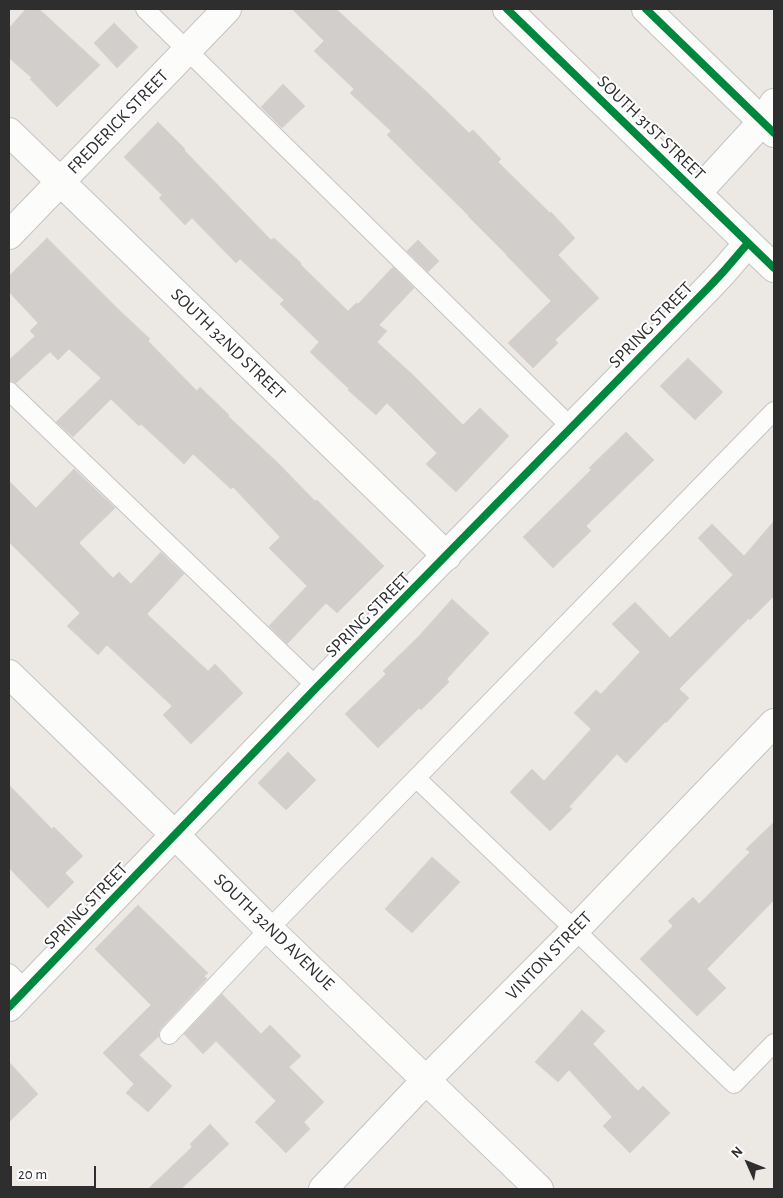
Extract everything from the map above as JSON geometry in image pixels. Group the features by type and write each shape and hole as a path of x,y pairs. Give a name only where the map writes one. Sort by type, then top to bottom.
{"street":[{"name":"FREDERICK STREET","path":"9,235 227,9"},
{"name":"SOUTH 31ST STREET","path":"508,9 774,268"},
{"path":"646,9 770,119 697,193"},
{"name":"SOUTH 32ND STREET","path":"9,132 447,556"},
{"name":"SPRING STREET","path":"14,990 175,835 724,271 748,243"},
{"name":"SOUTH 32ND AVENUE","path":"9,674 269,929 539,1189"},
{"name":"VINTON STREET","path":"323,1189 426,1080 575,930 774,723"}],"lane":[{"path":"145,9 572,428"},
{"path":"9,391 317,687"},
{"path":"169,1035 269,929 774,411"},
{"path":"416,778 734,1084 774,1043"}],"building":[{"path":"26,9 39,9 100,65 57,107 30,79 32,78 9,58 9,28"},
{"path":"292,9 336,9 469,133 473,130 501,159 498,162 551,212 575,238 558,255 599,298 555,340 558,343 533,368 508,343 551,301 387,135 391,131 350,93 354,89 314,51 324,41"},
{"path":"114,23 138,47 117,68 94,43"},
{"path":"283,84 305,106 282,128 261,107"},
{"path":"158,122 271,240 274,238 348,311 356,303 358,304 393,267 414,288 379,325 387,331 377,342 463,425 480,408 509,436 456,492 426,464 437,453 387,403 376,415 348,390 310,352 319,342 280,304 284,300 240,259 236,263 192,218 185,225 159,198 162,195 124,157"},
{"path":"47,238 150,339 148,341 197,391 200,387 315,501 317,500 384,566 337,613 326,603 287,644 269,626 307,586 269,548 280,537 233,487 231,489 193,454 184,464 141,424 139,426 111,399 73,437 56,422 101,378 69,349 58,360 50,352 16,383 9,381 9,360 35,336 30,331 38,323 9,292 9,276"},
{"path":"418,240 439,261 428,272 407,251"},
{"path":"688,358 723,392 695,420 660,386"},
{"path":"626,432 654,460 586,526 591,531 553,568 523,537 591,470 589,468"},
{"path":"74,469 115,508 79,543 113,578 119,572 131,584 161,552 184,574 147,614 208,671 215,664 243,693 191,744 163,715 172,706 107,645 98,655 67,626 80,613 9,542 9,481 36,508"},
{"path":"774,521 774,596 750,620 749,618 679,689 689,698 666,723 626,763 617,754 569,807 572,809 550,831 510,792 532,769 544,781 591,729 574,713 596,690 601,694 640,652 612,624 635,602 670,638 733,575 698,538 712,524 744,556"},
{"path":"452,599 489,633 447,679 449,682 378,748 345,714 386,674 383,671 419,636"},
{"path":"288,752 316,780 286,810 258,783"},
{"path":"9,785 52,829 54,827 83,856 65,873 74,882 48,908 9,868"},
{"path":"774,822 774,900 707,969 726,988 697,1016 640,959 673,926 668,921 693,897 699,904 750,852 746,849"},
{"path":"432,857 460,882 412,933 385,909"},
{"path":"138,905 208,973 204,976 207,979 161,1028 159,1036 139,1055 172,1086 148,1112 126,1093 134,1084 103,1053 151,1005 95,949"},
{"path":"222,994 261,1034 270,1025 301,1056 289,1067 324,1102 304,1122 310,1129 286,1153 255,1122 276,1101 216,1041 203,1054 184,1034"},
{"path":"582,1010 605,1031 593,1044 638,1091 643,1086 670,1113 630,1153 603,1126 612,1117 569,1070 558,1082 535,1062"},
{"path":"9,1062 38,1094 9,1122"},
{"path":"210,1124 229,1144 181,1189 148,1189 192,1147 190,1144"}],"cycle path":[{"path":"507,9 774,268"},
{"path":"646,9 774,133"},
{"path":"9,1007 317,687 709,287 748,243"}]}
